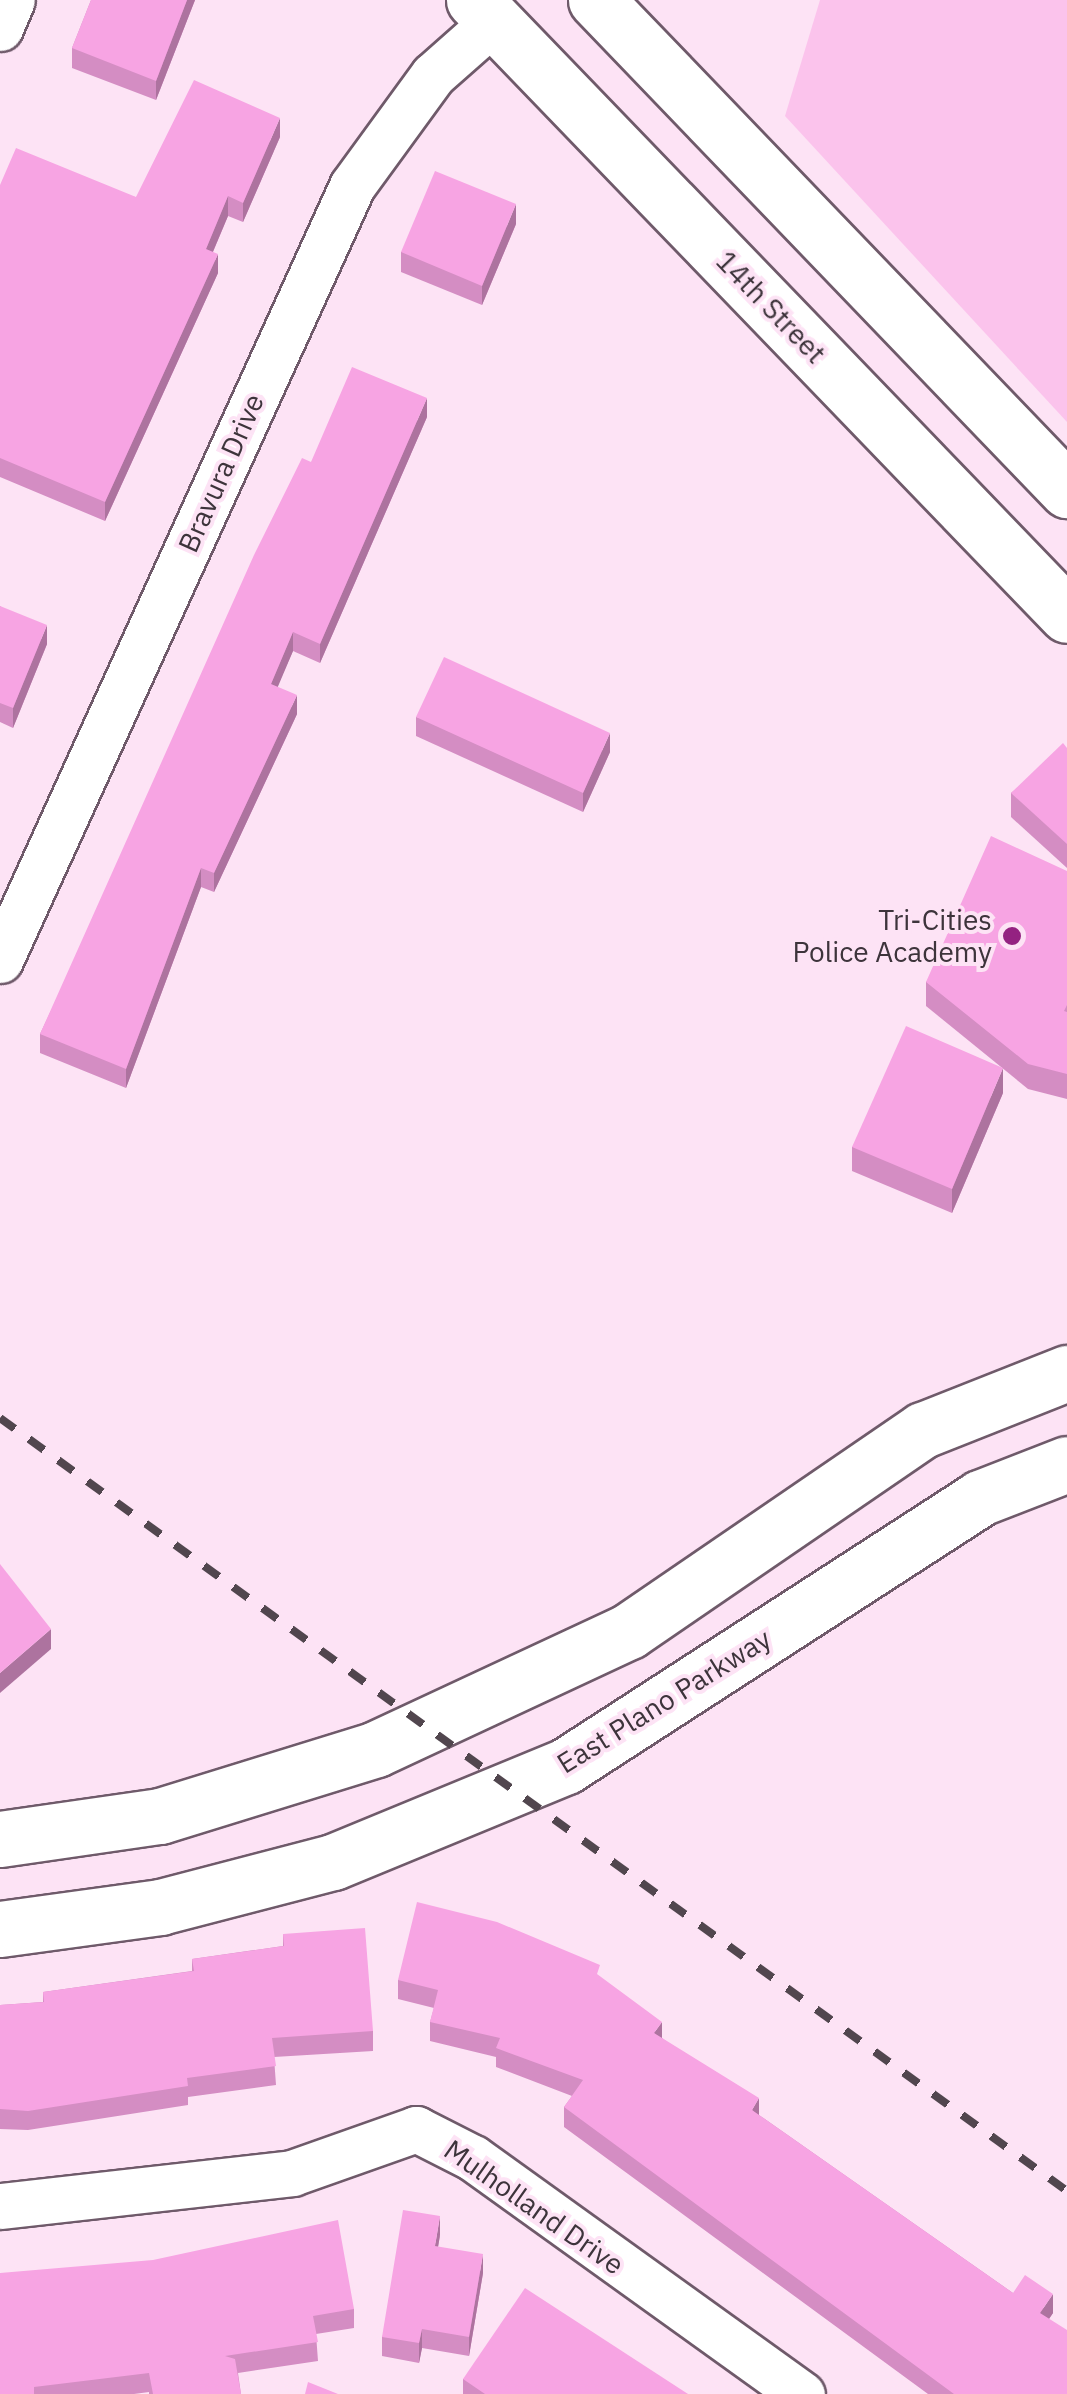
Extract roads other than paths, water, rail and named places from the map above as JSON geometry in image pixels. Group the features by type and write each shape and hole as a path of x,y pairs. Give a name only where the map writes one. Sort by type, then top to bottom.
{"main road":[{"path":"596,0 1067,490"},
{"name":"14th Street","path":"484,10 1067,615"},
{"path":"774,309 837,252"},
{"path":"0,1840 160,1816 376,1750 629,1630 922,1430 1067,1372"},
{"path":"922,1430 980,1498"},
{"name":"East Plano Parkway","path":"0,1929 160,1907 333,1862 566,1766 980,1498 1067,1464"}],"street":[{"path":"0,28 12,0"},
{"name":"Bravura Drive","path":"0,960 352,186 484,10"},
{"name":"Mulholland Drive","path":"0,2206 292,2173 416,2129 473,2158 802,2394"}],"railway":[{"path":"0,1418 1067,2191"}],"place":[{"name":"Tri-Cities Police Academy","path":"1012,936"}]}
